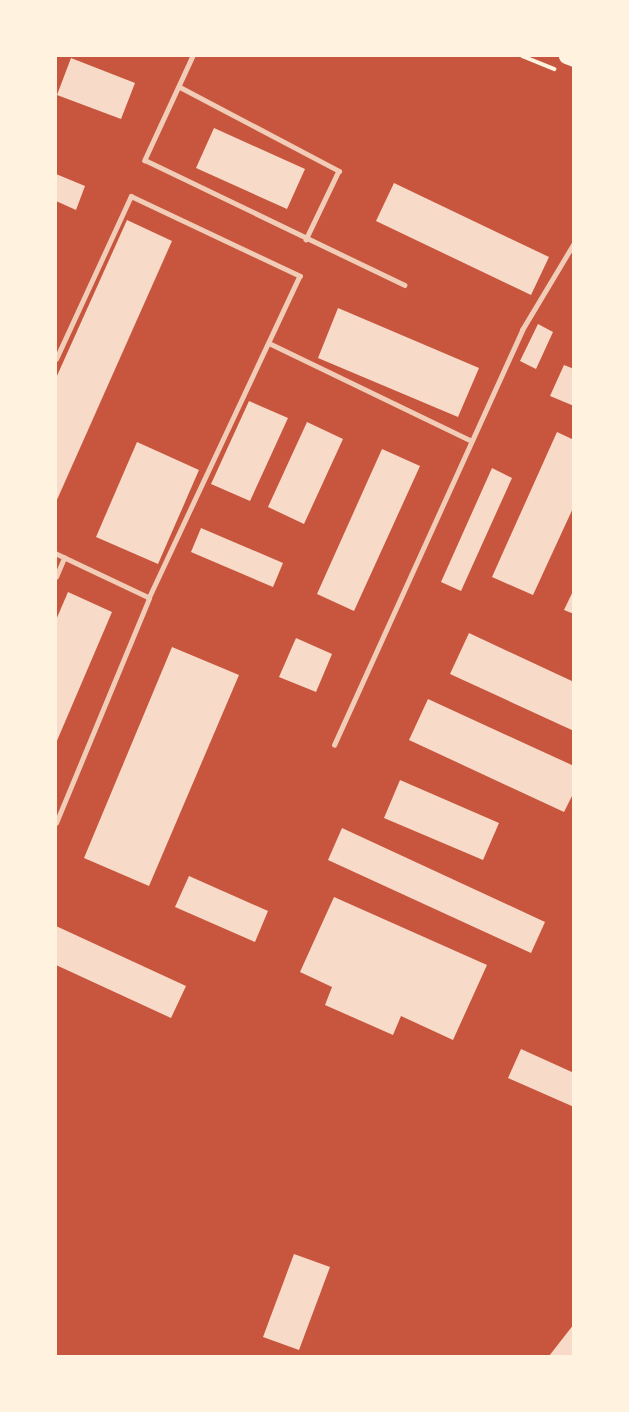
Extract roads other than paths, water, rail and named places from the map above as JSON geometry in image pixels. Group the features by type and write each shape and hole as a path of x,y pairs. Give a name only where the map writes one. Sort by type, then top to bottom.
{"main road":[{"path":"566,56 573,59"}],"lane":[{"path":"193,56 145,160 306,240 405,285"},
{"path":"180,87 339,171 306,240"},
{"path":"56,359 132,196 300,276 149,598 56,823"},
{"path":"334,745 522,330 573,243"},
{"path":"269,343 472,441"},
{"path":"56,554 149,598"},
{"path":"56,577 64,558"}]}
